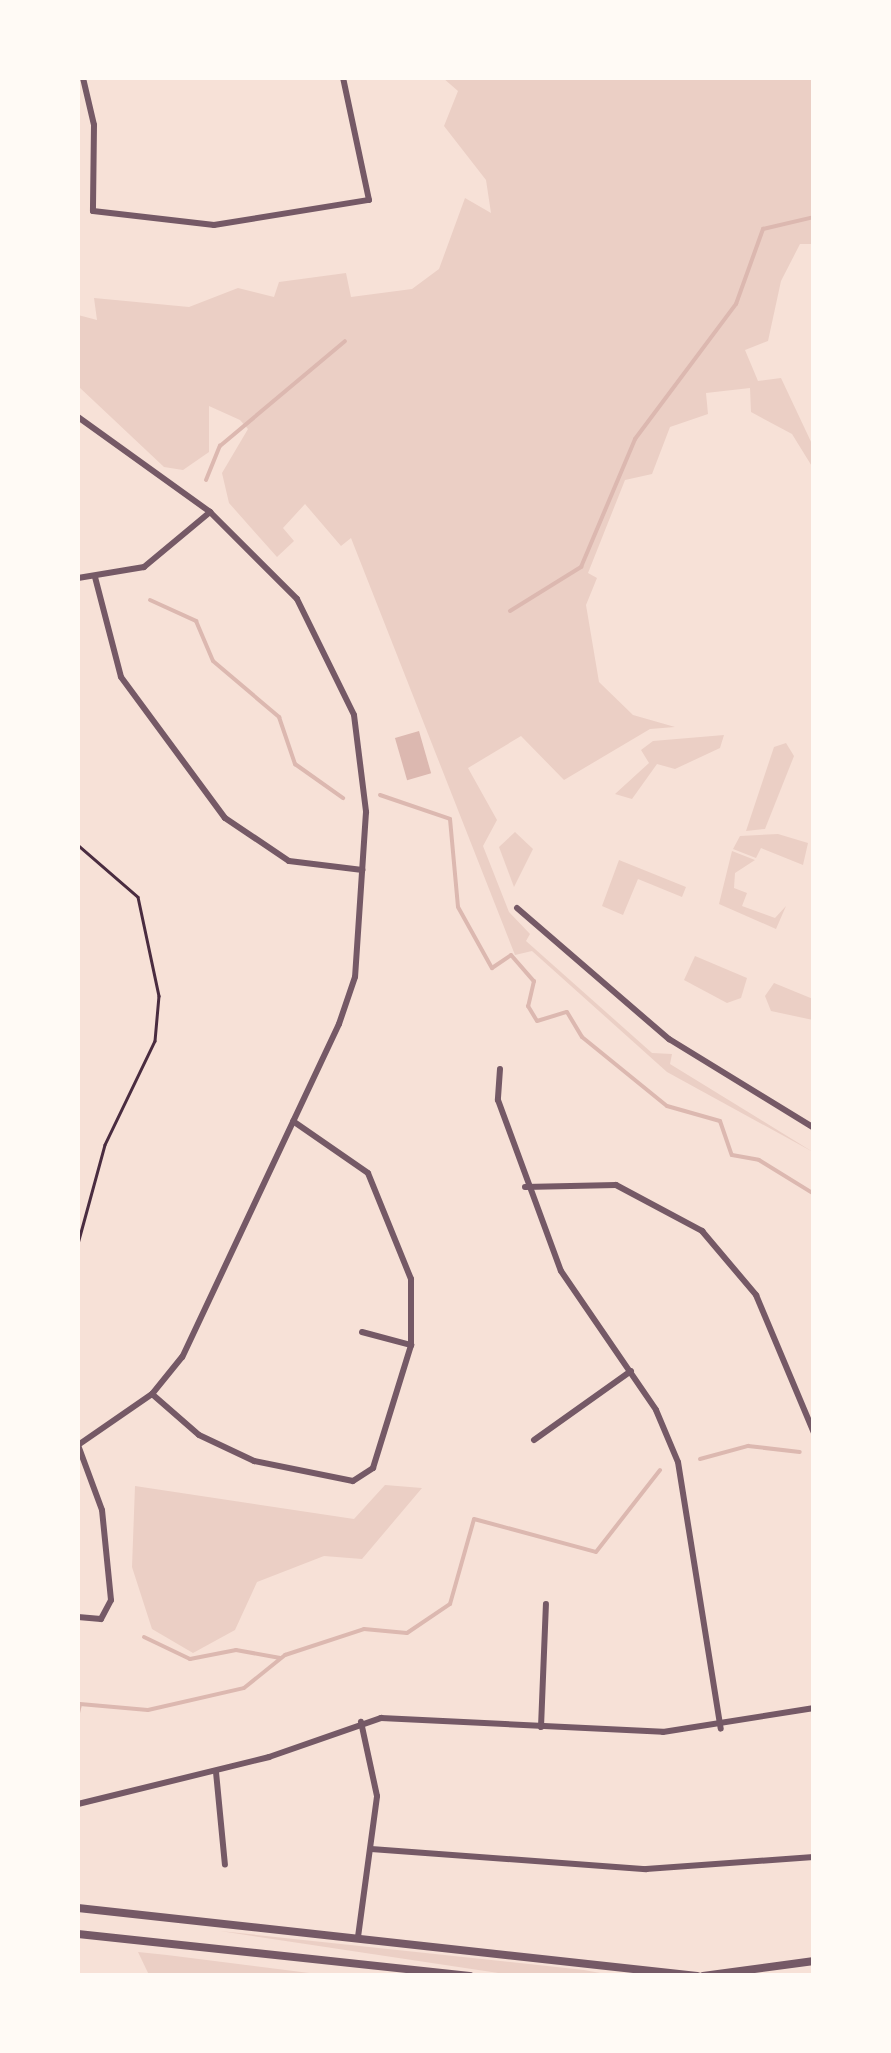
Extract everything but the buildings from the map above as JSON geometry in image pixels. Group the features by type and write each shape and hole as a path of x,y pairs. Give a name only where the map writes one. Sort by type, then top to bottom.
{"street":[{"path":"83,78 94,125 93,211 214,225 268,223 370,200 342,78"},
{"path":"78,417 210,512 297,599 347,698 364,764 362,870 348,1002 191,1341 152,1394 78,1445 102,1510 111,1600 101,1619 78,1617"},
{"path":"78,578 162,558 210,512"},
{"path":"95,577 122,677 225,818 289,861 362,870"},
{"path":"517,908 670,1039 814,1128"},
{"path":"500,1069 498,1100 525,1188 561,1271 656,1410 688,1498 722,1729"},
{"path":"152,1394 234,1454 362,1481 410,1345 410,1279 377,1187 345,1151 293,1122"},
{"path":"525,1188 616,1185 702,1231 756,1295 813,1428"},
{"path":"362,1332 410,1345"},
{"path":"534,1440 631,1372"},
{"path":"541,1727 546,1604"},
{"path":"78,1804 216,1772 361,1722 722,1729 814,1708"},
{"path":"358,1938 376,1796 361,1722"},
{"path":"216,1772 226,1865"},
{"path":"371,1849 646,1870 814,1857"},
{"path":"78,1908 700,1976 814,1961"},
{"path":"78,1934 470,1976"}],"path":[{"path":"78,845 138,897 160,996 155,1040 105,1145 78,1244"}],"shaded area":[{"path":"443,78 813,78 813,244 800,244 781,281 768,341 745,350 758,381 781,378 813,446 813,468 792,434 751,412 750,388 706,393 708,414 670,427 652,474 625,480 588,573 597,578 586,605 599,682 633,715 675,727 650,729 564,780 521,736 468,768 497,820 483,846 509,912 530,934 526,941 652,1053 672,1054 670,1064 813,1152 667,1072 532,951 515,955 351,538 341,546 305,504 283,528 294,541 277,557 229,503 222,473 248,429 240,420 209,406 209,452 183,470 164,467 78,386 78,315 97,320 94,298 189,307 238,288 274,297 279,282 346,273 351,297 412,289 439,269 465,198 491,213 486,180 444,126 458,91"},
{"path":"419,731 431,773 407,780 395,738"},
{"path":"724,735 720,748 675,769 657,764 632,799 615,794 649,763 641,750 653,741"},
{"path":"786,743 794,756 765,829 746,831 774,747"},
{"path":"515,832 533,849 514,887 499,847"},
{"path":"778,834 808,843 803,865 761,848 756,858 733,849 740,836"},
{"path":"732,851 755,860 735,873 734,888 747,893 742,906 775,918 786,906 776,929 719,904"},
{"path":"619,860 686,887 682,897 638,879 623,915 602,906"},
{"path":"695,956 747,978 741,998 727,1003 684,980"},
{"path":"774,983 813,999 813,1020 771,1011 765,996"},
{"path":"385,1485 422,1488 362,1559 324,1556 257,1582 235,1630 193,1653 152,1629 132,1567 135,1486 354,1519"},
{"path":"220,1931 584,1970 611,1975 511,1975"},
{"path":"138,1952 167,1955 325,1975 149,1975"}],"waterway":[{"path":"510,611 581,567 635,439 736,304 763,229 814,217"},
{"path":"206,480 220,446 345,341"},
{"path":"150,600 196,621 213,661 279,717 295,764 343,798"},
{"path":"380,795 450,819 458,907 492,968 511,955 534,981 528,1006 537,1021 567,1012 582,1037 667,1106 720,1121 732,1155 759,1160 814,1194"},
{"path":"700,1459 748,1446 800,1452"},
{"path":"78,1713 80,1704 148,1710 244,1688 285,1655 364,1629 407,1633 450,1604 474,1519 596,1552 660,1470"},
{"path":"144,1637 190,1659 236,1650 280,1658"}]}
